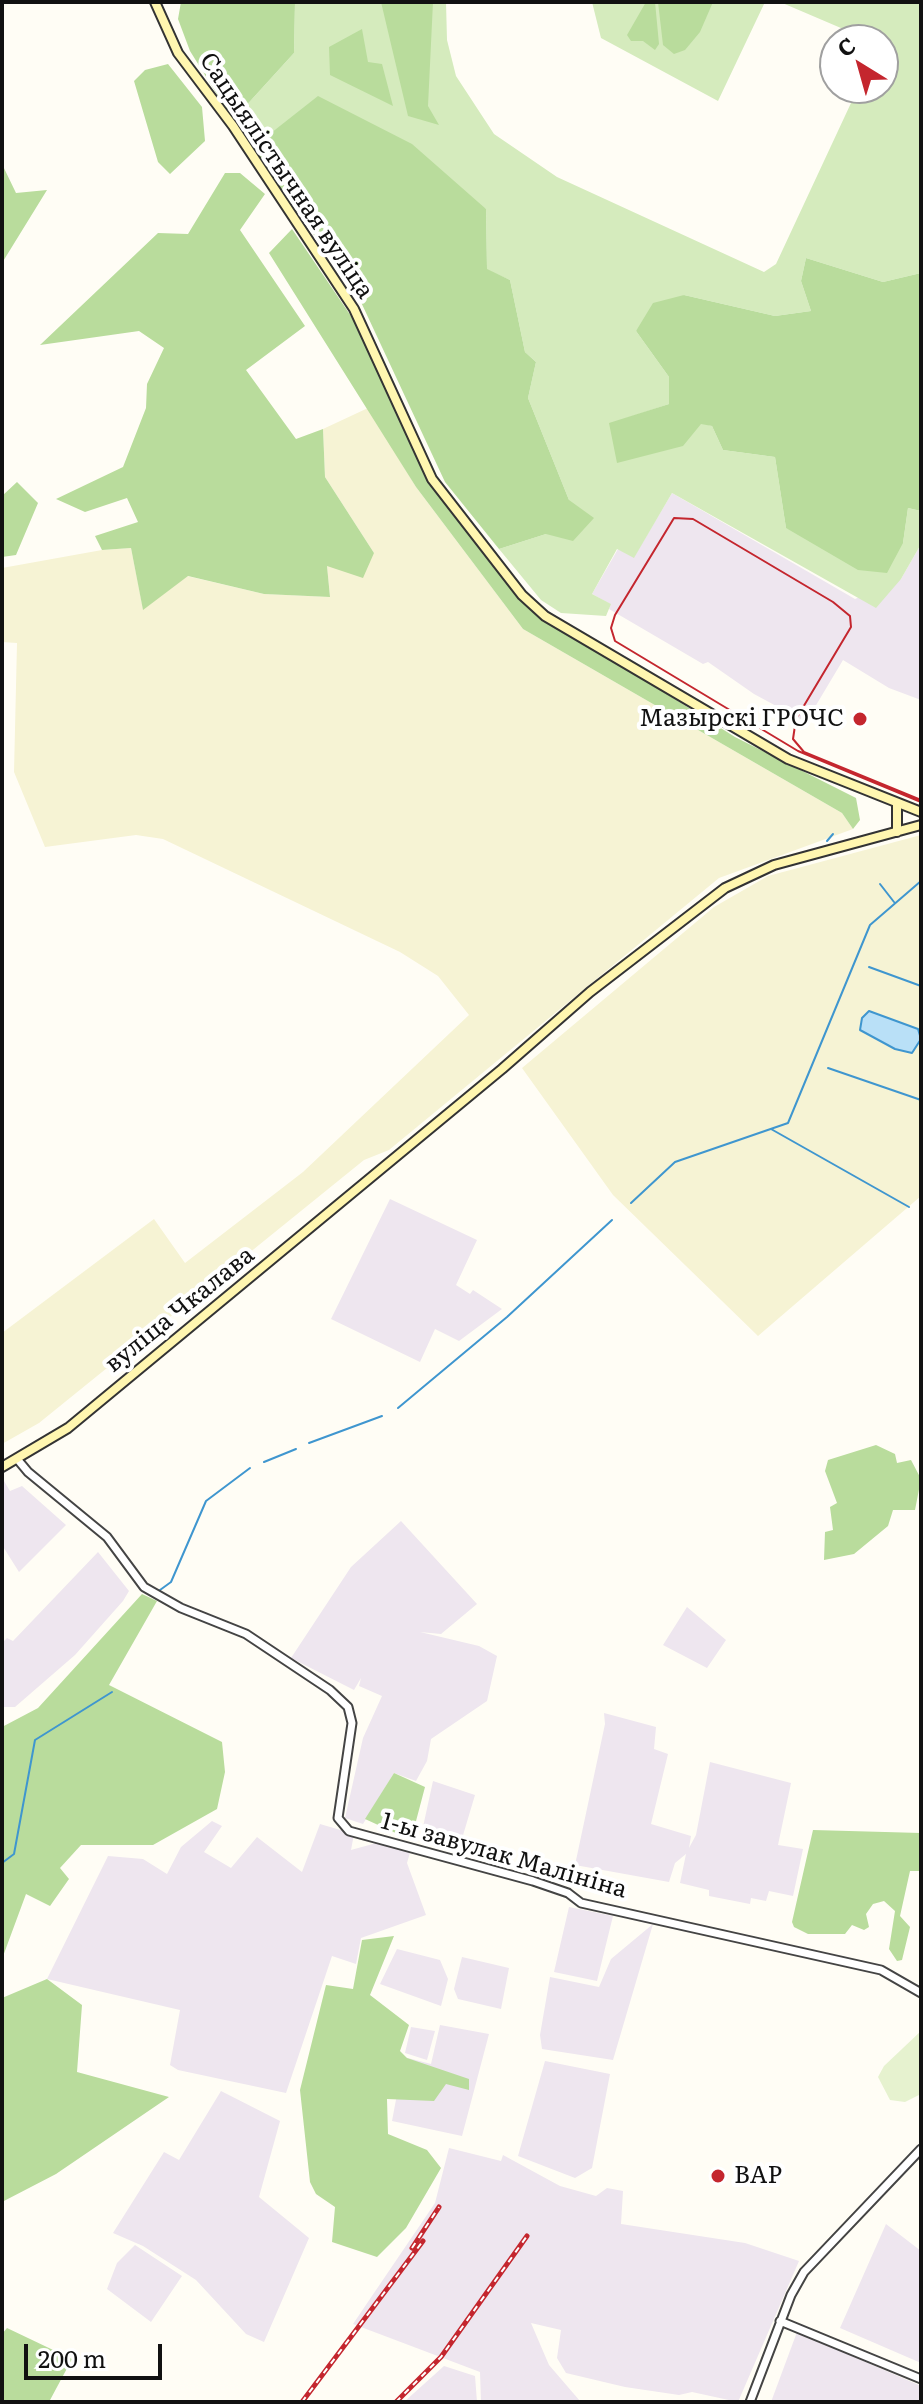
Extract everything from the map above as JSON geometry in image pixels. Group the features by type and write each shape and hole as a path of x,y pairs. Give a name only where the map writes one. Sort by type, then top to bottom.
{"main road":[{"name":"Сацыялістычная вуліца","path":"155,2 178,53 233,126 354,309 432,479 522,595 545,616 788,759 921,812"},
{"path":"897,803 897,832"},
{"name":"вуліца Чкалава","path":"2,1467 68,1428 590,992 725,888 774,865 921,825"}],"street":[{"name":"1-ы завулак Малініна","path":"18,1460 28,1472 107,1537 144,1587 164,1600 261,1643 330,1690 348,1707 352,1723 338,1818 349,1831 533,1881 568,1893 581,1903 881,1970 921,1993"},
{"path":"750,2402 780,2321 804,2272 921,2149"},
{"path":"780,2321 921,2379"}],"shaded area":[{"path":"368,408 416,487 523,629 842,813 853,829 719,878 389,1150 364,1160 39,1423 2,1444 2,1333 154,1219 185,1263 303,1172 469,1015 438,976 400,952 163,839 136,835 45,847 14,772 17,643 2,642 2,568 102,550 131,548 143,609 187,576 264,594 330,597 327,566 374,553 325,477 323,429"},
{"path":"672,493 855,599 901,579 921,544 921,700 889,688 843,660 806,722 754,694 708,662 703,664 609,609 610,604 592,594 618,549 634,557"},
{"path":"921,835 921,1196 758,1336 613,1195 522,1068 714,907 768,876"},
{"path":"390,1199 477,1240 456,1285 470,1294 473,1290 502,1309 459,1341 435,1329 420,1362 331,1319"},
{"path":"4,1481 10,1491 22,1486 66,1525 19,1572 2,1545"},
{"path":"401,1521 477,1604 441,1634 420,1632 479,1646 497,1656 487,1701 431,1739 427,1761 416,1781 394,1773 363,1824 345,1818 363,1738 382,1696 359,1686 361,1678 354,1690 291,1658 351,1567"},
{"path":"98,1552 129,1591 123,1601 75,1655 15,1707 2,1707 2,1643 7,1638 13,1641"},
{"path":"687,1607 726,1640 707,1668 663,1645"},
{"path":"604,1713 656,1727 654,1749 668,1754 651,1824 691,1836 689,1848 696,1835 710,1762 791,1783 778,1845 803,1849 793,1896 769,1891 766,1901 751,1898 750,1904 709,1896 709,1890 680,1883 686,1854 675,1863 669,1882 575,1865 605,1724"},
{"path":"433,1781 475,1795 458,1852 423,1843 421,1836"},
{"path":"212,1821 222,1826 204,1852 231,1868 257,1837 302,1872 320,1824 354,1834 351,1850 380,1842 411,1849 407,1863 426,1915 361,1938 356,1964 332,1956 286,2093 178,2070 170,2065 180,2010 47,1979 108,1856 143,1859 167,1874 181,1847"},
{"path":"569,1907 613,1916 597,1981 554,1972"},
{"path":"653,1924 613,2060 542,2049 540,2035 550,1977 599,1987 611,1959"},
{"path":"397,1949 440,1960 448,1979 441,2006 380,1984"},
{"path":"462,1957 509,1968 501,2009 458,1999 454,1989"},
{"path":"440,2025 489,2034 462,2136 392,2121 404,2057 431,2064"},
{"path":"411,2027 435,2031 427,2060 405,2053"},
{"path":"545,2061 610,2074 592,2168 575,2178 518,2156"},
{"path":"221,2091 280,2121 259,2197 309,2238 264,2342 246,2334 196,2280 143,2246 113,2233 164,2152 179,2160"},
{"path":"449,2148 501,2161 503,2155 560,2186 596,2196 607,2188 623,2191 621,2224 745,2243 799,2261 738,2402 692,2392 679,2395 625,2387 566,2373 557,2358 561,2330 531,2323 549,2365 580,2401 481,2402 480,2372 353,2324 435,2203"},
{"path":"886,2224 921,2251 921,2363 840,2328"},
{"path":"135,2245 182,2276 151,2322 107,2289 117,2263"},
{"path":"797,2332 921,2386 921,2402 771,2402"},
{"path":"444,2366 475,2376 477,2402 404,2402"}],"green space":[{"path":"181,2 295,2 294,53 233,120 190,51 178,19"},
{"path":"295,2 446,2 447,40 456,76 494,134 557,177 764,272 776,264 851,104 899,104 899,24 832,24 780,2 921,2 921,273 883,282 806,258 801,281 811,311 775,316 684,295 636,331 669,377 669,404 609,424 702,423 712,426 723,450 775,457 786,528 903,543 908,508 921,511 921,544 901,579 876,608 672,493 634,558 617,549 592,594 611,604 606,616 561,613 541,600 499,549 546,534 569,500 528,398 536,362 525,352 510,280 487,270 486,209 252,148 233,120 294,53"},
{"path":"381,2 433,2 428,106 439,125 408,116"},
{"path":"592,2 765,2 718,101 601,38"},
{"path":"646,2 655,2 659,44 655,50 643,41 631,41 627,35"},
{"path":"658,2 713,2 700,32 685,50 674,54 663,45"},
{"path":"362,29 368,62 382,64 393,106 330,75 329,47"},
{"path":"168,64 202,107 205,141 170,174 158,162 134,81 145,70"},
{"path":"318,96 412,144 486,209 487,269 510,280 525,352 536,362 528,398 569,500 594,518 573,541 546,534 499,549 445,482 360,300 252,148"},
{"path":"2,164 16,193 47,190 2,263"},
{"path":"225,173 240,173 265,194 240,230 305,326 246,370 296,439 323,429 325,477 374,553 363,578 327,566 330,597 264,594 188,576 143,610 131,548 102,550 95,536 138,522 127,498 85,512 56,499 123,467 146,408 147,384 164,348 139,331 40,345 158,233 188,234"},
{"path":"292,229 353,319 427,481 524,604 735,737 856,798 860,820 853,829 842,813 523,629 416,487 269,253"},
{"path":"806,258 883,282 921,273 921,511 908,508 903,543 887,573 858,570 786,528 775,457 723,450 712,426 701,424 683,446 617,463 609,423 669,404 669,377 636,331 653,303 684,295 775,316 811,311 801,281"},
{"path":"17,482 38,503 16,555 2,557 2,496"},
{"path":"876,1445 895,1454 897,1463 911,1460 921,1479 915,1510 893,1510 888,1526 854,1554 824,1560 825,1532 833,1530 830,1507 837,1503 825,1471 828,1460"},
{"path":"142,1594 157,1601 109,1685 222,1742 225,1772 217,1809 153,1845 81,1845 60,1868 69,1879 50,1906 26,1894 2,1959 2,1727 38,1708"},
{"path":"394,1773 425,1787 411,1840 365,1819"},
{"path":"813,1830 921,1833 921,1871 910,1871 900,1916 910,1927 902,1960 897,1961 889,1949 895,1911 884,1901 873,1904 866,1914 869,1927 864,1930 852,1925 845,1934 808,1934 794,1927 792,1922"},
{"path":"394,1936 370,1995 409,2025 400,2051 407,2058 469,2079 469,2090 446,2084 434,2101 387,2099 388,2134 427,2150 441,2168 406,2228 377,2257 332,2242 335,2207 316,2194 310,2182 300,2090 326,1985 353,1989 362,1940"},
{"path":"47,1979 82,2005 77,2072 169,2097 56,2174 2,2202 2,1998"},
{"path":"921,2031 921,2094 905,2102 890,2100 878,2077 884,2066"},
{"path":"7,2328 72,2359 49,2402 2,2402 2,2334"}],"water":[{"path":"869,1011 918,1029 921,1039 912,1053 895,1049 860,1030 862,1018"}],"waterway":[{"path":"827,841 833,834"},
{"path":"631,1203 675,1162 788,1123 870,925 921,881"},
{"path":"880,884 894,902"},
{"path":"869,967 921,986"},
{"path":"828,1068 921,1100"},
{"path":"771,1129 909,1207"},
{"path":"398,1408 507,1317 612,1220"},
{"path":"309,1443 382,1416"},
{"path":"264,1462 296,1449"},
{"path":"160,1590 171,1582 206,1501 250,1468"},
{"path":"2,1863 14,1854 35,1740 112,1692"}],"tram line":[{"path":"921,800 804,752 793,739 796,719 851,627 850,616 833,602 693,519 674,518 615,615 611,628 615,641 798,751 921,802"}],"railway":[{"path":"412,2248 439,2207"},
{"path":"396,2402 441,2357 527,2236"},
{"path":"302,2402 423,2241"}],"place":[{"name":"Мазырскі ГРОЧС","path":"860,719"},
{"name":"ВАР","path":"718,2176"}]}
